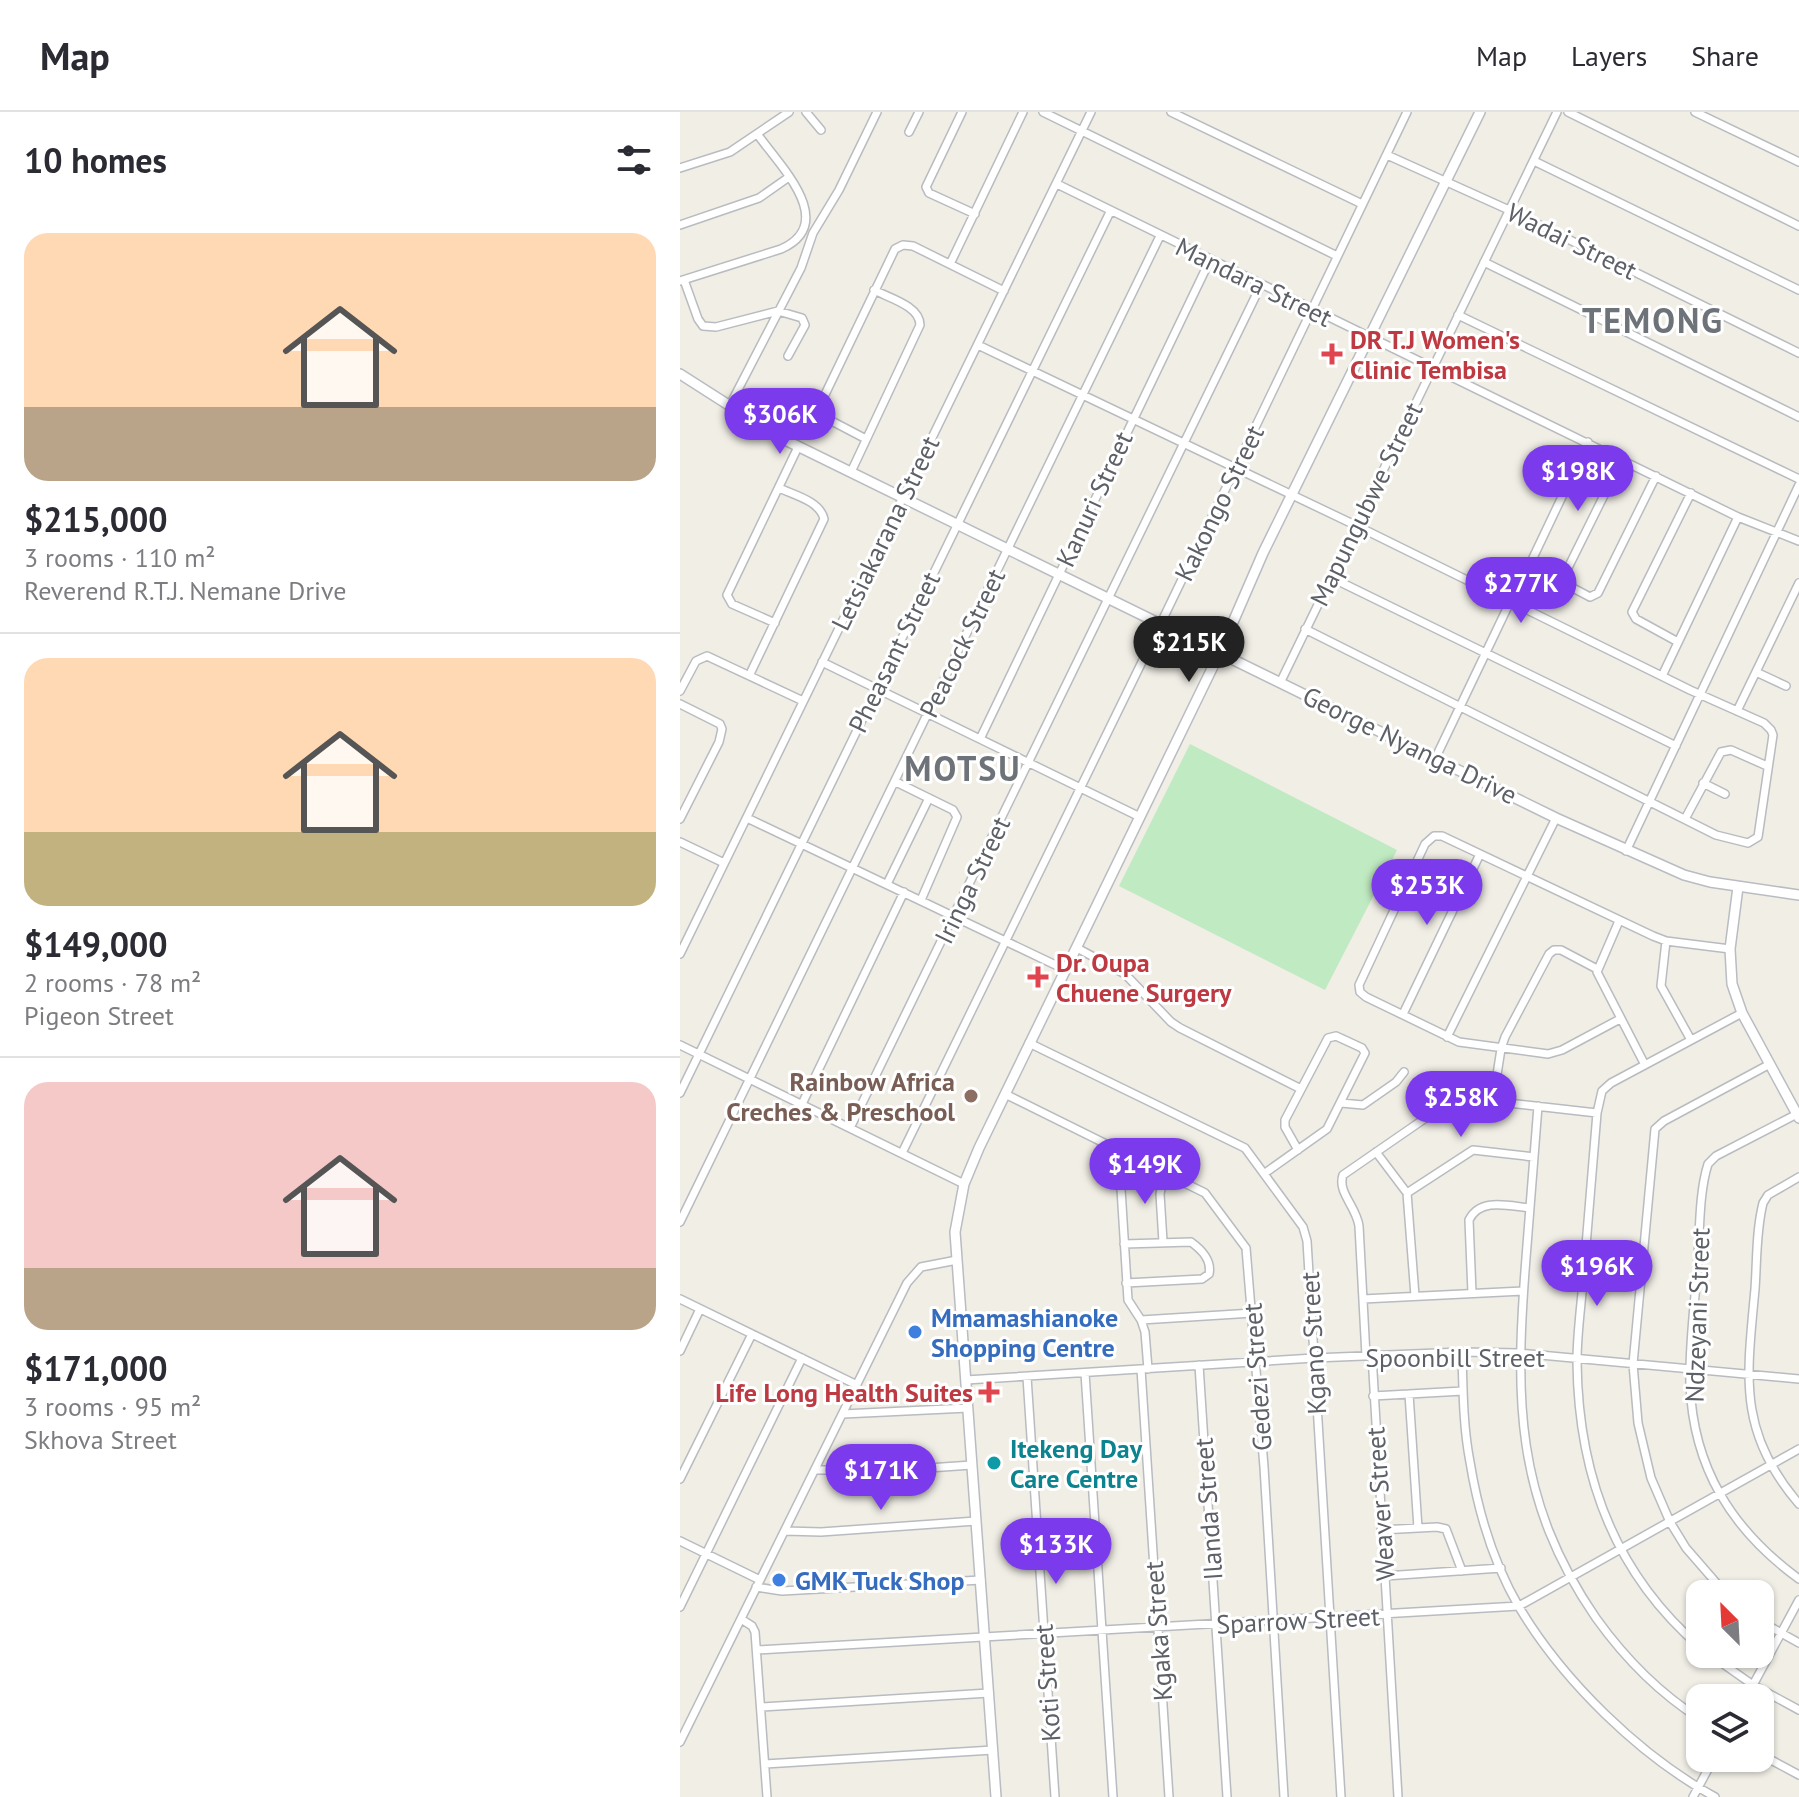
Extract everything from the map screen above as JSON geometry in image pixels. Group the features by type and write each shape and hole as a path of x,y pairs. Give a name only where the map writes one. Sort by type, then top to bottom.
{"street":[{"path":"680,168 730,152 789,112"},
{"path":"806,112 821,130"},
{"path":"729,407 801,268 813,233 839,190 877,112"},
{"path":"909,132 919,112"},
{"path":"962,112 926,187 929,193 975,214"},
{"path":"950,264 1023,112"},
{"path":"1043,112 1337,256"},
{"name":"Letsiakarana Street","path":"680,954 1091,112"},
{"path":"1171,112 1362,204"},
{"name":"Kakongo Street","path":"902,1153 1407,112"},
{"path":"996,1797 955,1232 964,1184 1029,1043 1221,653 1293,496 1480,112"},
{"name":"Mapungubwe Street","path":"1281,681 1557,112"},
{"path":"1568,112 1799,226"},
{"path":"1695,112 1799,162"},
{"path":"758,135 805,203 804,229 795,241 781,249 682,281 703,326 716,327 778,311 802,318 805,325 788,356"},
{"name":"Wadai Street","path":"1387,155 1509,210 1799,353"},
{"path":"1534,161 1799,290"},
{"path":"680,225 759,198 789,177"},
{"name":"Mandara Street","path":"1057,184 1738,517 1799,541"},
{"name":"Pheasant Street","path":"680,1093 1030,370 1110,212"},
{"path":"804,229 813,233"},
{"name":"Peacock Street","path":"680,1222 1160,236"},
{"path":"866,439 824,417 819,407 891,254 903,245 913,246 1004,291"},
{"name":"Kanuri Street","path":"980,739 1210,260"},
{"path":"1484,262 1799,417"},
{"name":"Iringa Street","path":"850,1128 1261,285"},
{"path":"851,472 921,320 915,311 874,290"},
{"path":"1458,315 1799,482 1626,851"},
{"path":"978,345 1355,525 1771,730 1759,832 1755,841 1748,843 1725,838 1305,629"},
{"name":"George Nyanga Drive","path":"680,374 798,447 1626,851 1684,875 1796,895"},
{"path":"1588,442 1531,560 1533,567 1590,597 1597,594 1656,476"},
{"path":"775,623 732,604 727,595 798,447"},
{"path":"1561,582 1622,459"},
{"path":"750,674 824,519 815,505 779,488"},
{"path":"1678,642 1636,619 1632,612 1691,493"},
{"path":"1662,676 1738,517"},
{"path":"1330,577 1676,746"},
{"path":"1737,711 1799,583"},
{"path":"1436,757 1510,602"},
{"path":"680,691 693,664 703,657 712,656 803,701"},
{"path":"822,662 1140,817"},
{"path":"1756,672 1786,686"},
{"path":"680,704 716,722 722,729 719,742 680,819"},
{"path":"1685,819 1716,757 1725,750 1767,766"},
{"path":"896,782 953,810 957,820 921,900"},
{"path":"1703,783 1725,794"},
{"path":"887,884 929,798"},
{"path":"747,818 1066,970"},
{"path":"1447,1037 1556,818"},
{"path":"1620,1019 1553,1054 1501,1049 1471,1045 1447,1037 1363,995 1359,985 1425,844 1431,837 1438,836 1666,941 1730,949"},
{"path":"680,842 724,863"},
{"path":"1403,1014 1480,854"},
{"path":"1738,887 1730,949 1732,984 1742,1013 1798,1116"},
{"path":"802,1104 904,892"},
{"path":"1619,921 1597,969 1600,982 1645,1065"},
{"path":"1666,941 1661,986 1691,1040"},
{"path":"1077,948 1125,974 1180,1028 1301,1089"},
{"path":"1493,1100 1501,1049 1551,951 1561,950 1597,969"},
{"path":"1686,1633 1659,1605 1620,1551 1597,1497 1584,1452 1577,1358 1597,1113 1599,1098 1606,1087 1742,1013"},
{"path":"1265,1173 1298,1150 1327,1129 1365,1053 1362,1048 1336,1036 1328,1038 1284,1124 1298,1150"},
{"name":"Kgano Street","path":"1029,1043 1250,1152 1306,1232 1341,1797"},
{"path":"680,1045 964,1184"},
{"path":"1714,1580 1686,1548 1670,1522 1643,1450 1638,1423 1633,1364 1655,1129 1664,1121 1770,1064"},
{"path":"1341,1103 1355,1106 1367,1103 1396,1082 1404,1072"},
{"name":"Gedezi Street","path":"1005,1094 1208,1195 1243,1243 1248,1257 1253,1313 1284,1797"},
{"name":"Weaver Street","path":"1398,1797 1373,1396 1357,1216 1342,1189 1341,1179 1346,1172 1453,1098 1465,1096 1597,1113"},
{"path":"1538,1106 1519,1353 1521,1409 1528,1462 1549,1532 1570,1578 1618,1647 1670,1698 1686,1709"},
{"name":"Ndzeyani Street","path":"1798,1116 1716,1156 1708,1164 1690,1369 1694,1423 1718,1494 1751,1538 1799,1579"},
{"path":"1407,1193 1473,1150 1534,1157"},
{"path":"1376,1152 1407,1193 1415,1296"},
{"name":"Kgaka Street","path":"1129,1155 1122,1179 1126,1283 1130,1306 1141,1320 1145,1332 1169,1797"},
{"path":"1163,1242 1160,1194 1164,1173"},
{"path":"1799,1177 1774,1191 1763,1203 1747,1373 1753,1421 1770,1465 1799,1504"},
{"path":"1472,1293 1471,1215 1478,1208 1489,1205 1530,1208"},
{"path":"1124,1244 1187,1242 1195,1244 1209,1262 1209,1274 1196,1279 1126,1283"},
{"path":"680,1742 907,1283 928,1264 957,1260"},
{"path":"1363,1299 1523,1291"},
{"path":"680,1299 857,1385"},
{"path":"680,1351 700,1309"},
{"path":"1141,1320 1253,1313"},
{"path":"680,1479 752,1334"},
{"path":"1462,1352 1467,1445 1476,1493 1501,1568 1519,1606 1568,1673 1601,1710 1642,1746 1715,1797"},
{"name":"Spoonbill Street","path":"966,1380 1462,1352 1519,1353 1799,1379"},
{"path":"680,1607 802,1358"},
{"name":"Ilanda Street","path":"1199,1365 1227,1797"},
{"path":"1085,1373 1113,1797"},
{"name":"Koti Street","path":"1027,1377 1055,1797"},
{"path":"1373,1396 1463,1391"},
{"path":"1409,1394 1418,1528"},
{"path":"843,1414 968,1408"},
{"name":"Sparrow Street","path":"757,1650 1519,1606 1799,1449"},
{"path":"815,1470 899,1470 972,1465"},
{"path":"785,1531 821,1532 976,1521"},
{"path":"1381,1530 1446,1529 1462,1571"},
{"path":"680,1541 758,1583 782,1591 981,1580"},
{"path":"1385,1576 1501,1568"},
{"path":"1754,1684 1799,1600"},
{"path":"741,1619 754,1628 767,1797"},
{"path":"1774,1629 1799,1643"},
{"path":"1729,1668 1752,1684"},
{"path":"761,1707 989,1693"},
{"path":"1774,1696 1799,1710"},
{"path":"765,1764 993,1750"},
{"path":"1774,1762 1799,1775"},
{"path":"1693,1797 1707,1772"}],"green space":[{"path":"1190,744 1397,850 1325,990 1119,886"}],"place":[{"name":"DR T.J Women's Clinic Tembisa","path":"1332,354"},
{"name":"Dr. Oupa Chuene Surgery","path":"1038,977"},
{"name":"Rainbow Africa Creches & Preschool","path":"971,1096"},
{"name":"Mmamashianoke Shopping Centre","path":"915,1332"},
{"name":"Life Long Health Suites","path":"989,1392"},
{"name":"Itekeng Day Care Centre","path":"994,1463"},
{"name":"GMK Tuck Shop","path":"779,1580"}],"district":[{"name":"TEMONG","path":"1653,320"},
{"name":"MOTSU","path":"963,768"}]}
